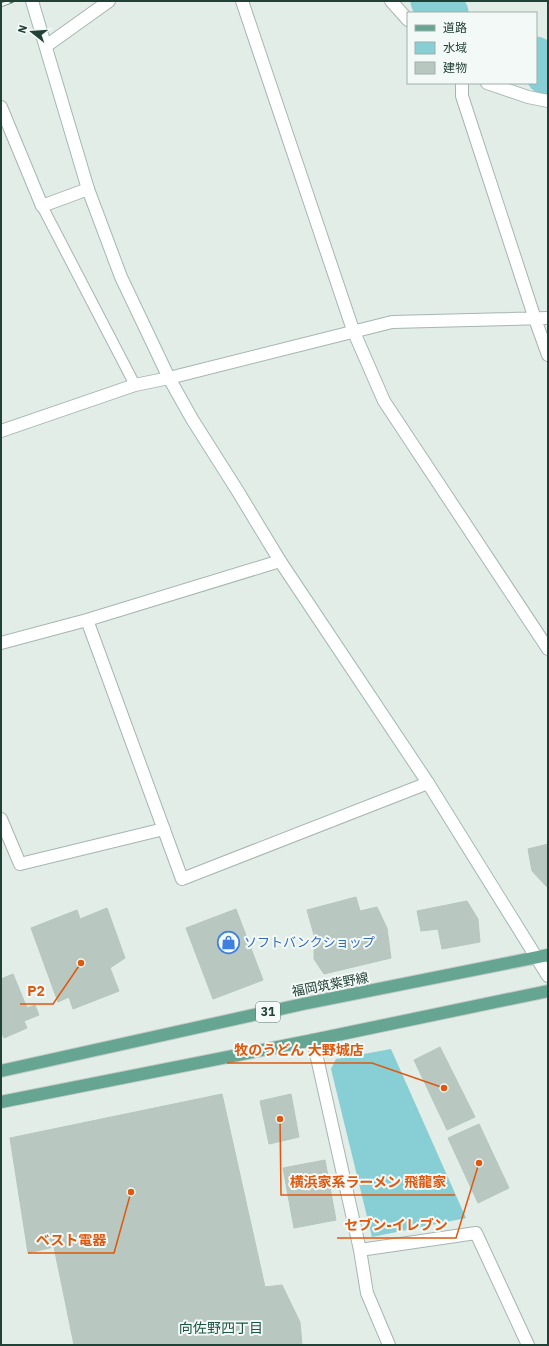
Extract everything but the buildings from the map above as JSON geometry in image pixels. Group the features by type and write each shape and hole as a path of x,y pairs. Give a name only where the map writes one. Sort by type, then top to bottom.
{"main road":[{"name":"福岡筑紫野線","path":"1,1071 303,1004 542,956"},
{"path":"1,1102 313,1040 548,990"}],"street":[{"path":"32,1 88,189 121,277 169,378 192,419 280,561 542,956 548,976"},
{"path":"46,46 109,1"},
{"path":"242,1 353,330 384,401 548,649"},
{"path":"391,1 407,19"},
{"path":"462,84 462,96 548,356"},
{"path":"490,84 528,97 548,101"},
{"path":"1,106 42,206 88,189"},
{"path":"1,431 135,385 169,378 353,330 392,322 548,318"},
{"path":"1,643 87,620 280,561"},
{"path":"87,620 182,879 428,783"},
{"path":"1,819 20,864 164,829"},
{"path":"313,1040 360,1250 367,1292 389,1345"},
{"path":"360,1250 476,1233 528,1345"}],"lane":[{"path":"42,206 135,385"}],"water":[{"path":"391,1049 466,1218 372,1237 331,1069 336,1059"}],"waterway":[{"path":"431,1 447,12"},
{"path":"537,59 546,74 548,74"}],"railway":[{"path":"1,5 12,1"}],"place":[{"name":"ソフトバンクショップ","path":"229,942"},
{"name":"P2","path":"81,963"},
{"name":"牧のうどん 大野城店","path":"444,1088"},
{"name":"横浜家系ラーメン 飛龍家","path":"280,1119"},
{"name":"セブン-イレブン","path":"479,1163"},
{"name":"ベスト電器","path":"131,1192"}],"district":[{"name":"向佐野四丁目","path":"221,1328"}]}
